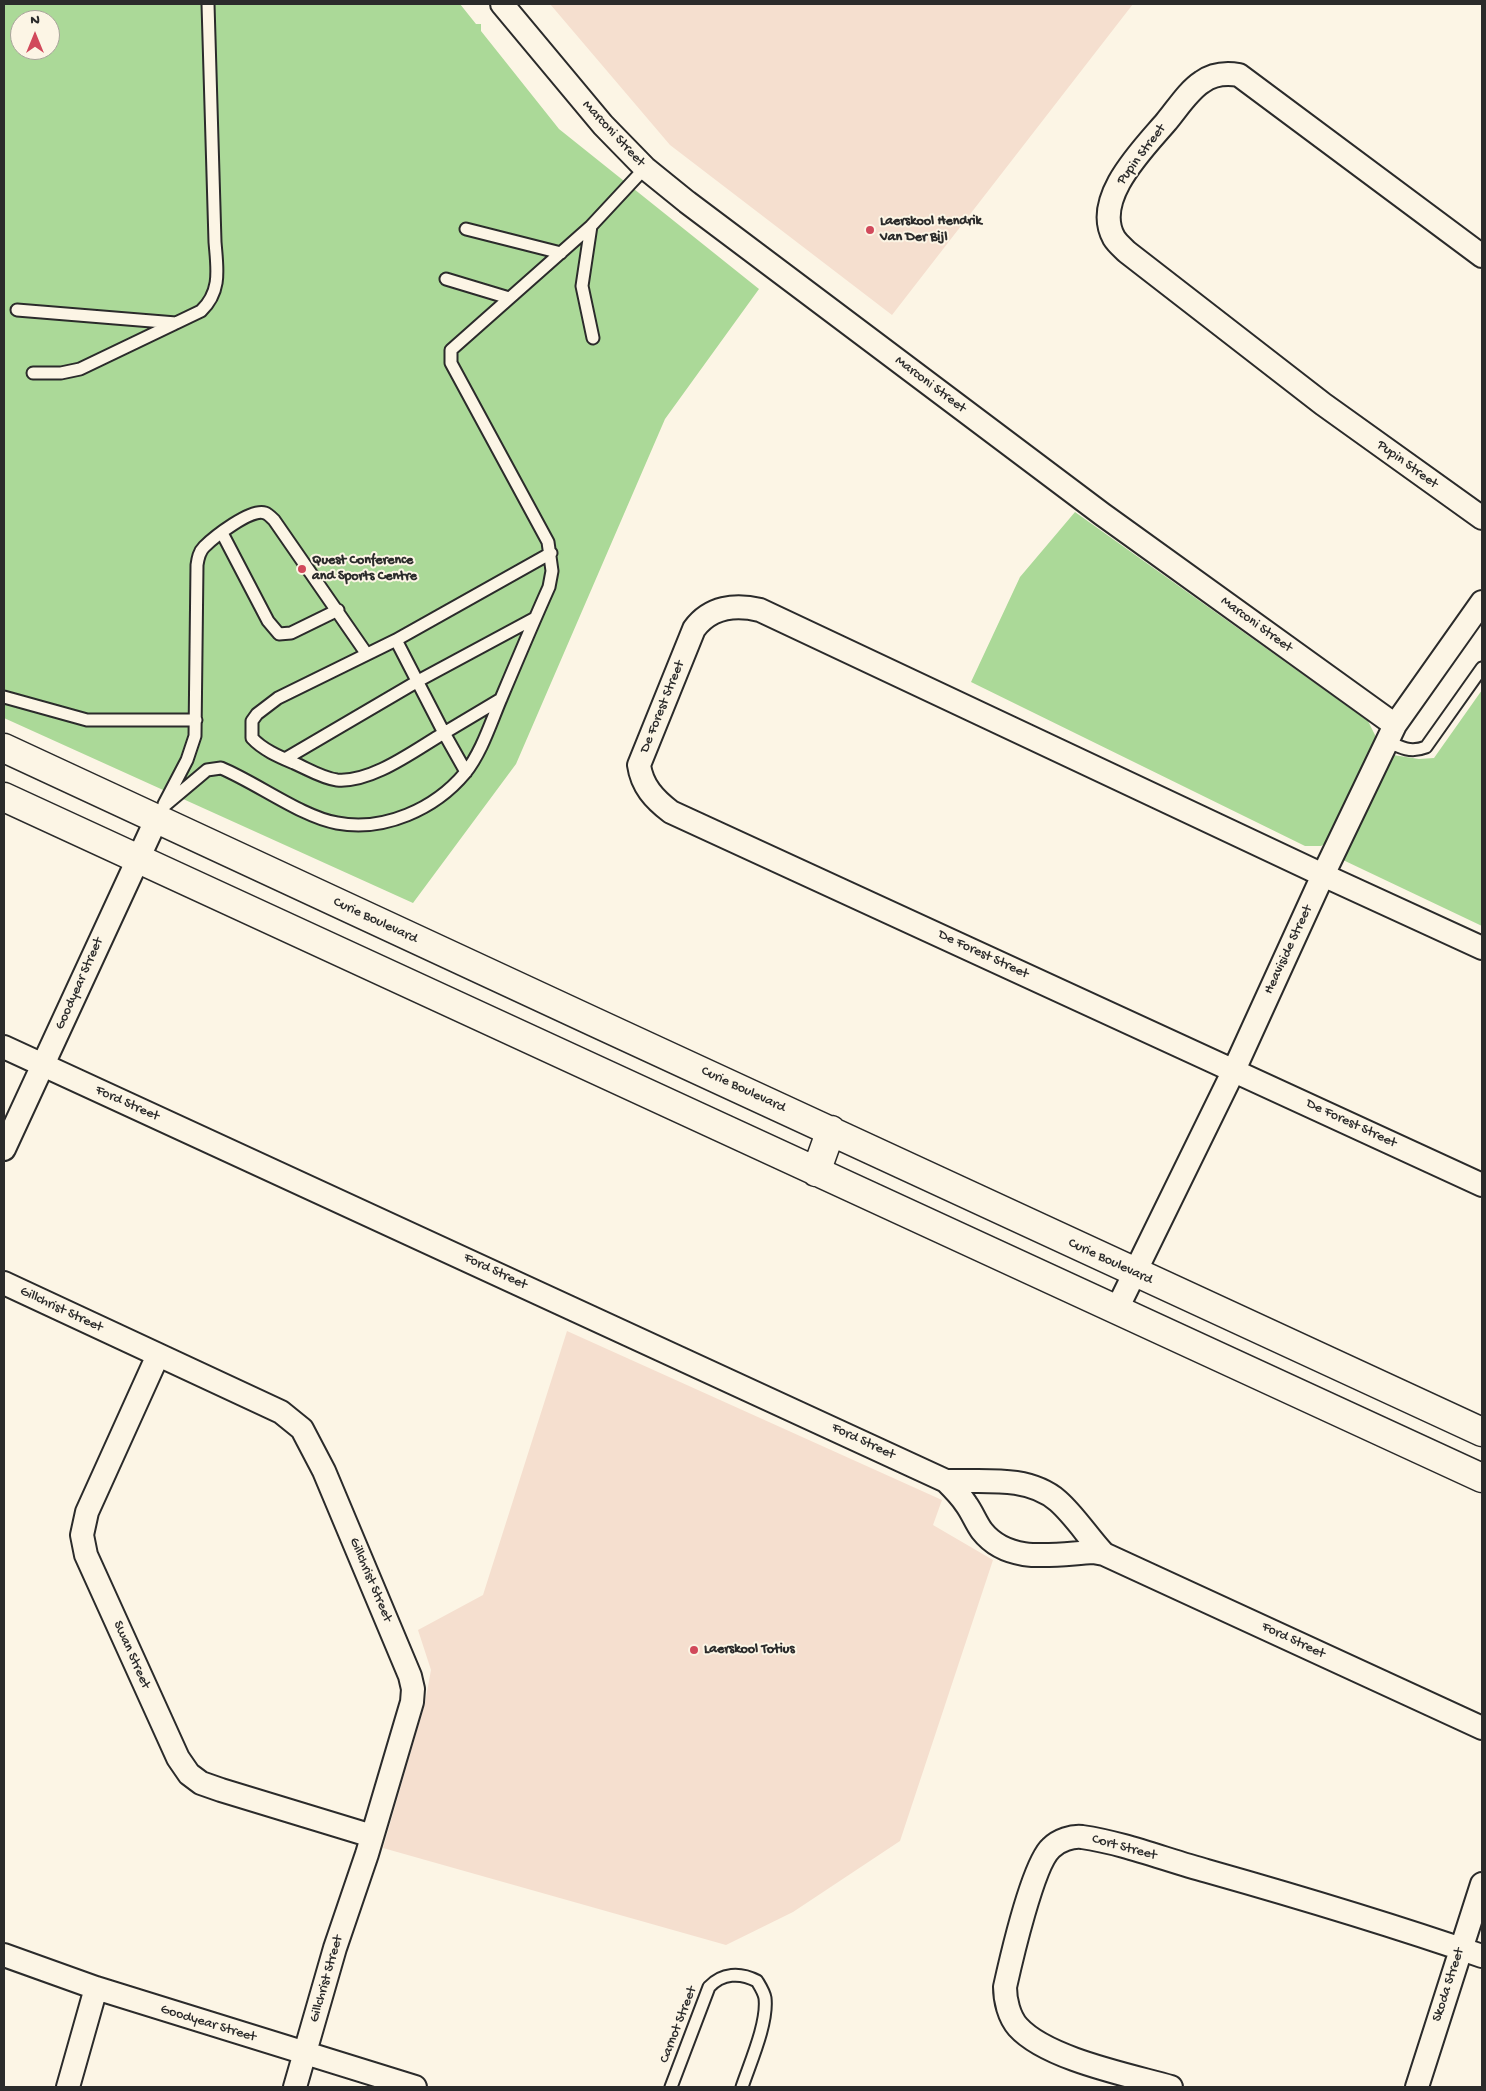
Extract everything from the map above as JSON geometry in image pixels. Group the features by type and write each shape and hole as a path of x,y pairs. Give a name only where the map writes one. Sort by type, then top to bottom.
{"street":[{"name":"Marconi Street","path":"502,4 603,125 645,168 687,202 1391,733"},
{"name":"Pupin Street","path":"1482,256 1253,83 1239,75 1231,74 1207,80 1192,93 1129,168 1112,197 1109,210 1114,240 1127,252 1323,404 1482,518"},
{"name":"Heaviside Street","path":"1116,1311 1234,1070 1323,875 1391,733 1482,602"},
{"name":"De Forest Street","path":"1482,948 760,610 735,606 721,609 709,614 694,630 639,765 643,781 650,794 658,803 671,812 1482,1185"},
{"name":"Curie Boulevard","path":"4,748 160,813 386,926 831,1130 1134,1274 1482,1432"},
{"path":"4,797 1482,1478"},
{"name":"Goodyear Street","path":"4,1149 137,858 160,813"},
{"path":"370,966 386,926"},
{"name":"Ford Street","path":"4,1048 946,1481 965,1502 981,1530 992,1542 1004,1549 1023,1555 1093,1552 1104,1554 1482,1728"},
{"path":"816,1172 831,1130"},
{"name":"Gillchrist Street","path":"4,1283 286,1415 302,1429 324,1470 410,1676 413,1689 412,1702 372,1836 335,1948 295,2087"},
{"name":"Swan Street","path":"158,1355 87,1512 82,1535 86,1555 170,1742 189,1774 201,1783 221,1790 372,1836"},
{"path":"1438,1457 1455,1420"},
{"name":"Ford Street","path":"946,1481 1012,1482 1040,1488 1059,1502 1104,1554"},
{"name":"Cort Street","path":"1171,2087 1069,2057 1032,2038 1017,2026 1005,2000 1007,1979 1034,1882 1043,1858 1051,1848 1063,1840 1080,1837 1103,1842 1461,1948 1482,1956"},
{"name":"Skoda Street","path":"1417,2087 1482,1884"},
{"name":"Goodyear Street","path":"4,1955 96,1988 415,2087"},
{"path":"68,2087 96,1988"}],"lane":[{"path":"33,372 61,374 80,369 178,323 201,311 210,303 218,280 214,232 208,4"},
{"path":"160,813 207,770 221,768 314,816 335,823 374,824 392,822 424,805 451,786 466,772 476,756 549,587 552,571 548,542 449,358 451,350 592,226 645,168"},
{"path":"592,226 582,286 593,338"},
{"path":"466,229 561,253"},
{"path":"446,279 509,298"},
{"path":"18,310 178,323"},
{"path":"160,813 194,744 196,720 197,565 204,548 222,533 245,517 258,512 265,513 274,520 366,653"},
{"path":"222,533 268,621 279,634 291,633 338,610"},
{"path":"501,699 373,774 352,778 339,780 328,778 267,750 252,738 252,721 257,714 278,698 366,653 396,640 551,553"},
{"path":"285,759 418,682 535,618"},
{"path":"396,640 466,772"},
{"path":"1391,733 1404,749 1419,750 1426,747 1482,668"},
{"path":"4,697 87,720 196,720"},
{"name":"Carnot Street","path":"671,2087 709,1987 716,1980 735,1975 744,1976 756,1981 765,1996 765,2006 742,2087"}],"shaded area":[{"name":"Laerskool Hendrik Van Der Bijl","path":"550,4 1133,4 892,315 670,145"},
{"name":"Laerskool Totius","path":"567,1331 942,1500 933,1525 993,1560 900,1841 793,1912 726,1945 383,1848 425,1703 431,1670 418,1630 483,1595"}],"green space":[{"name":"Quest Conference and Sports Centre","path":"4,4 460,4 476,24 481,24 481,31 559,129 759,289 665,419 516,764 413,903 4,718"},
{"path":"1075,512 1368,721 1375,735 1376,746 1333,839 1321,846 1305,846 971,682 1020,577"},
{"path":"1482,690 1482,926 1343,860 1393,755 1419,759 1434,758"}],"place":[{"name":"Laerskool Hendrik Van Der Bijl","path":"870,230"},
{"name":"Quest Conference and Sports Centre","path":"302,569"},
{"name":"Laerskool Totius","path":"694,1650"}]}
